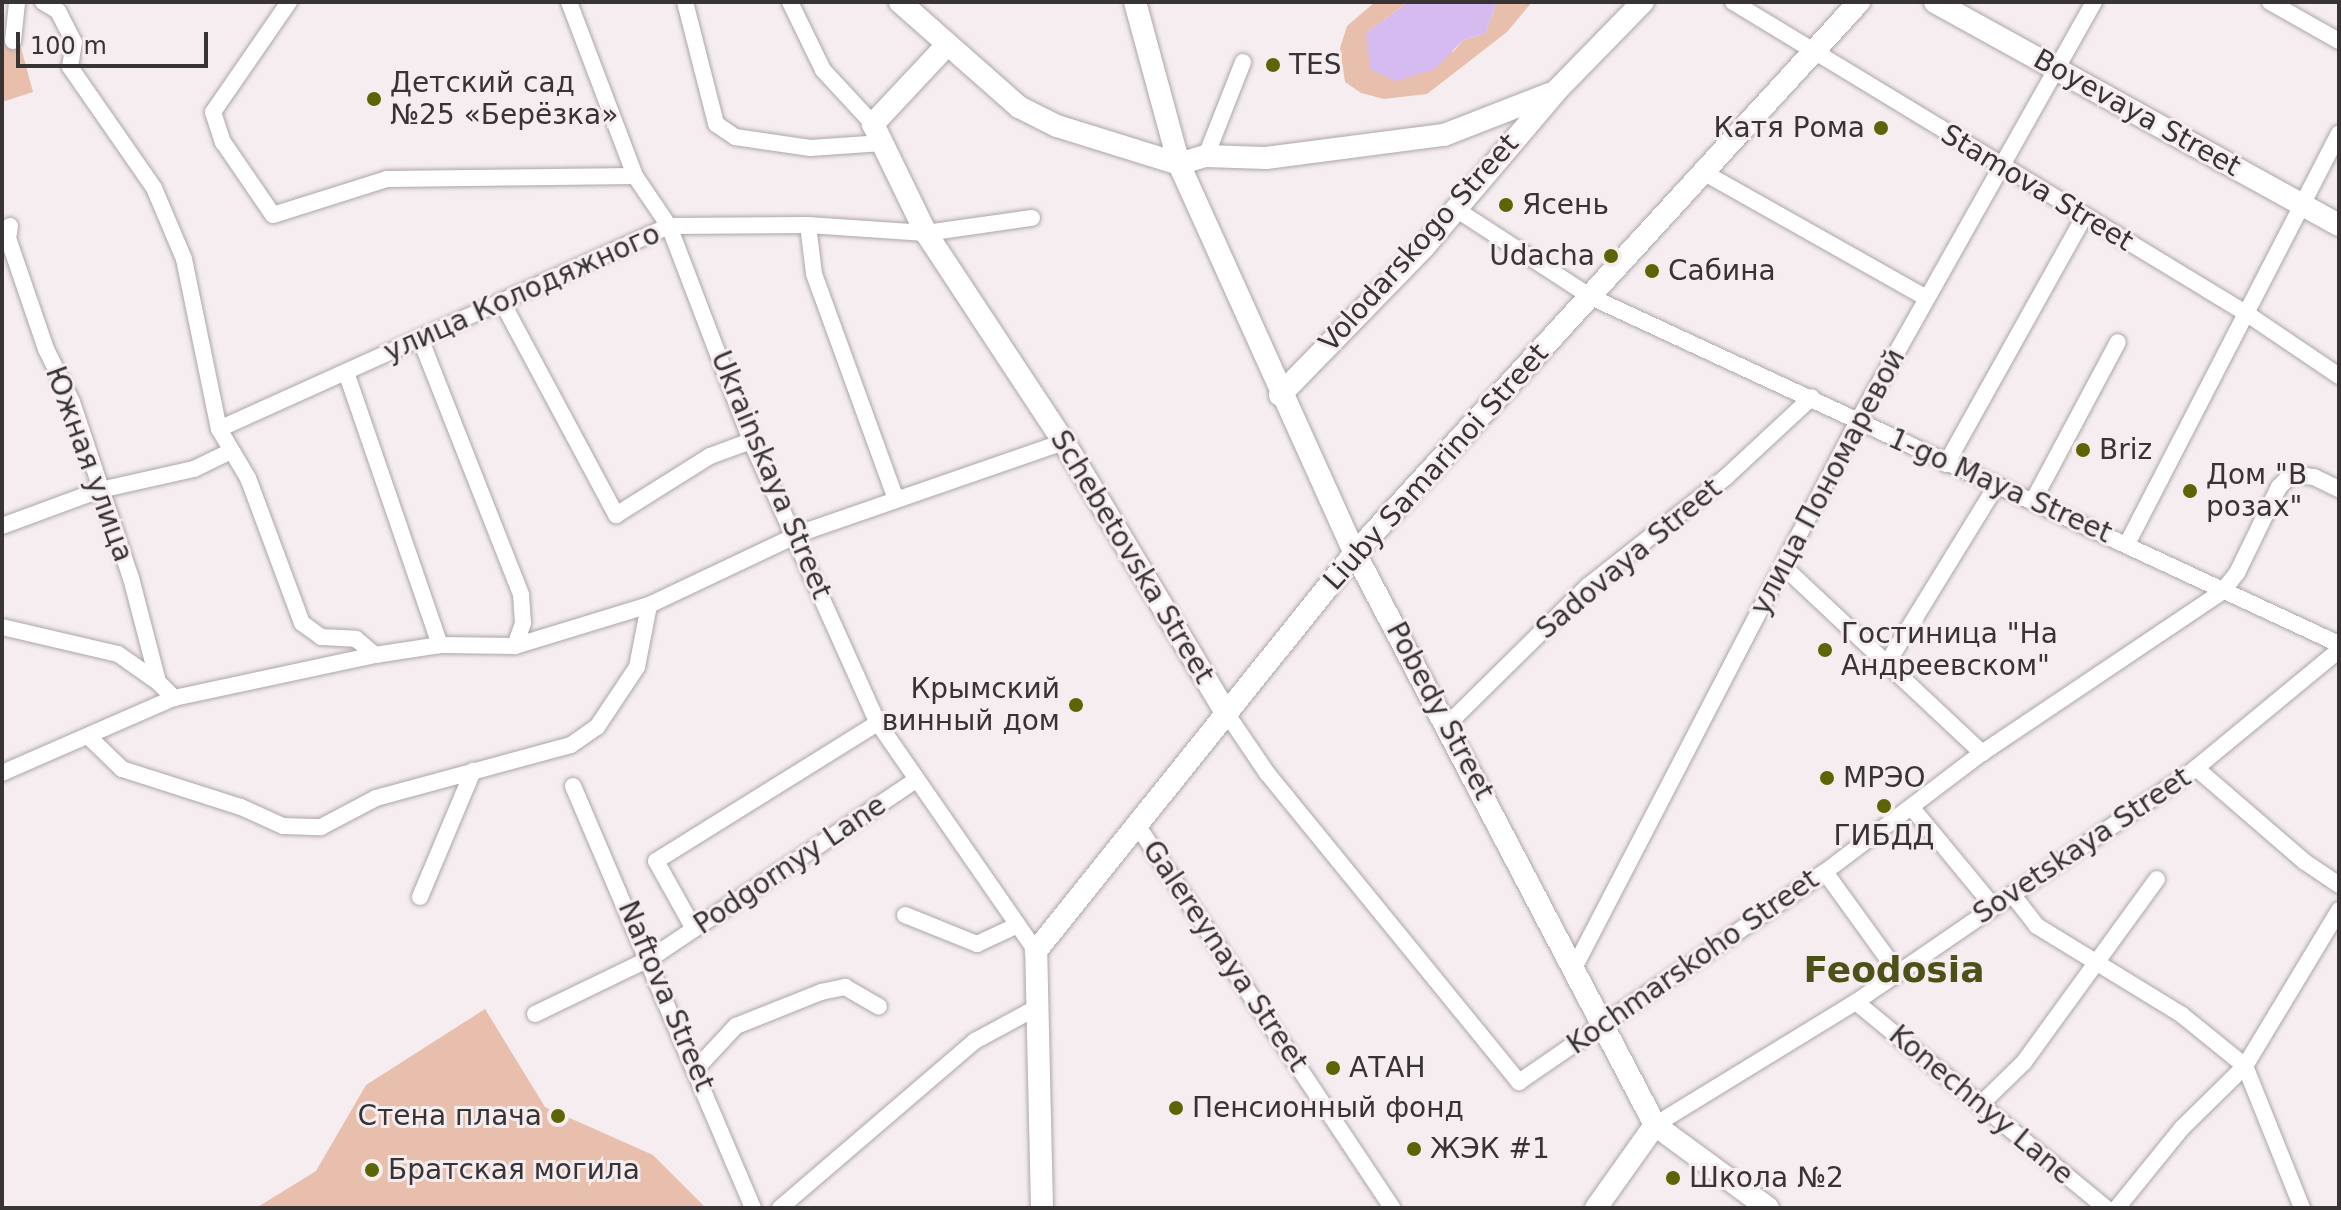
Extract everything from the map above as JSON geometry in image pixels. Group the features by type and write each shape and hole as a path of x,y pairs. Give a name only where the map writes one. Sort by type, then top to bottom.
{"main road":[{"path":"900,2 946,46 1019,107 1057,126 1179,164"},
{"name":"Pobedy Street","path":"1135,2 1179,164 1280,395 1355,553 1448,724 1655,1125 1768,1208"},
{"name":"Volodarskogo Street","path":"1280,395 1424,247 1557,90 1643,2"},
{"name":"Liuby Samarinoi Street","path":"1036,951 1225,711 1355,553 1814,55 1859,2"},
{"name":"Boyevaya Street","path":"1935,2 2339,225"},
{"path":"878,134 946,46"},
{"name":"Volodarskogo Street","path":"1179,164 1206,156 1266,158 1444,135 1557,90"},
{"name":"Schebetovska Street","path":"878,134 926,233 1064,442 1225,711"},
{"path":"1036,951 1034,1009 1042,1208"},
{"name":"Sovetskaya Street","path":"1596,1208 1655,1125"}],"street":[{"path":"13,41 17,2"},
{"path":"43,2 58,11 74,42 70,67 154,188 178,245 219,429 248,478 302,623 321,637 356,639 375,655"},
{"path":"289,2 213,112 223,142 273,215 387,179 635,176"},
{"name":"Ukrainskaya Street","path":"569,2 635,176 669,226 751,441 797,535 878,723 1036,951"},
{"path":"685,2 716,124 735,137 810,148 878,134"},
{"name":"Schebetovska Street","path":"790,2 823,70 878,134"},
{"name":"Stamova Street","path":"1733,2 1814,55 2249,315 2339,376"},
{"name":"улица Пономаревой","path":"1574,968 1858,421 1925,297 2005,168 2055,66 2094,2"},
{"path":"2270,2 2339,41"},
{"path":"1206,156 1243,62"},
{"path":"2127,544 2249,315 2301,205 2339,134"},
{"path":"1703,172 1925,297"},
{"name":"1-go Maya Street","path":"1454,208 1591,297 1812,397 1946,464 2127,544 2339,647"},
{"path":"1946,464 2084,217"},
{"name":"улица Колодяжного","path":"219,429 669,226 808,225 926,233 1032,218"},
{"path":"808,225 814,274 895,497"},
{"name":"Южная улица","path":"10,226 8,238 46,349 72,402 131,578 158,682"},
{"path":"502,302 616,515 710,456 751,441"},
{"path":"420,338 521,595 523,623 515,646"},
{"path":"2033,501 2118,342"},
{"path":"346,372 440,645"},
{"name":"Sadovaya Street","path":"1448,724 1588,586 1726,477 1812,397"},
{"path":"2,773 174,698 375,655 440,645 515,646 649,605 797,535 895,497 1064,442"},
{"path":"2,526 100,490 194,469 231,451"},
{"name":"Kochmarskoho Street","path":"1519,1082 1825,872 1982,753 2222,592 2237,573 2279,487 2292,474 2314,477 2339,489"},
{"path":"1886,665 1996,486"},
{"path":"1784,567 1982,753"},
{"path":"89,737 122,769 241,807 283,826 321,827 376,798 571,745 597,727 637,667 649,605"},
{"path":"2,627 118,654 158,682 174,698"},
{"name":"Sovetskaya Street","path":"1655,1125 1856,1002 2196,768 2339,647"},
{"name":"Schebetovska Street","path":"1225,711 1267,773 1519,1082"},
{"path":"694,929 656,861 878,723"},
{"path":"2196,768 2339,885"},
{"path":"420,897 473,771"},
{"name":"Podgornyy Lane","path":"535,1014 651,958 916,780"},
{"name":"Naftova Street","path":"573,786 651,958 753,1208"},
{"path":"1912,808 1993,906"},
{"name":"Galereynaya Street","path":"1137,825 1392,1208"},
{"path":"1825,872 1898,973"},
{"path":"1980,1105 2024,1062 2157,879"},
{"path":"2012,894 2037,926 2182,1015 2245,1066 2302,1208"},
{"path":"2117,1208 2182,1128 2245,1066 2339,910"},
{"path":"905,915 977,944 1018,925"},
{"path":"696,1069 736,1026 821,992 845,987 879,1007"},
{"name":"Konechnyy Lane","path":"1856,1002 2106,1208"},
{"path":"780,1208 975,1041 1034,1009"}],"shaded area":[{"path":"1375,2 1408,2 1366,33 1453,52 1463,40 1485,34 1497,2 1532,2 1507,32 1427,94 1384,99 1361,93 1345,82 1340,48 1347,26"},
{"path":"1408,2 1497,2 1485,34 1463,40 1435,69 1395,81 1370,69 1366,33"},
{"path":"2,39 19,40 33,92 2,102"},
{"path":"485,1009 545,1107 653,1155 706,1208 256,1208 316,1171 366,1085"}],"place":[{"name":"TES","path":"1273,65"},
{"name":"Детский сад №25 «Берёзка»","path":"374,99"},
{"name":"Катя Рома","path":"1881,128"},
{"name":"Ясень","path":"1506,205"},
{"name":"Udacha","path":"1611,256"},
{"name":"Сабина","path":"1652,271"},
{"name":"Briz","path":"2083,450"},
{"name":"Дом \"В розах\"","path":"2190,491"},
{"name":"Гостиница \"На Андреевском\"","path":"1825,650"},
{"name":"Крымский винный дом","path":"1076,705"},
{"name":"МРЭО","path":"1827,778"},
{"name":"ГИБДД","path":"1884,806"},
{"name":"АТАН","path":"1333,1068"},
{"name":"Пенсионный фонд","path":"1176,1108"},
{"name":"Стена плача","path":"558,1116"},
{"name":"ЖЭК #1","path":"1414,1149"},
{"name":"Братская могила","path":"372,1170"},
{"name":"Школа №2","path":"1673,1178"}],"district":[{"name":"Feodosia","path":"1894,970"}]}
